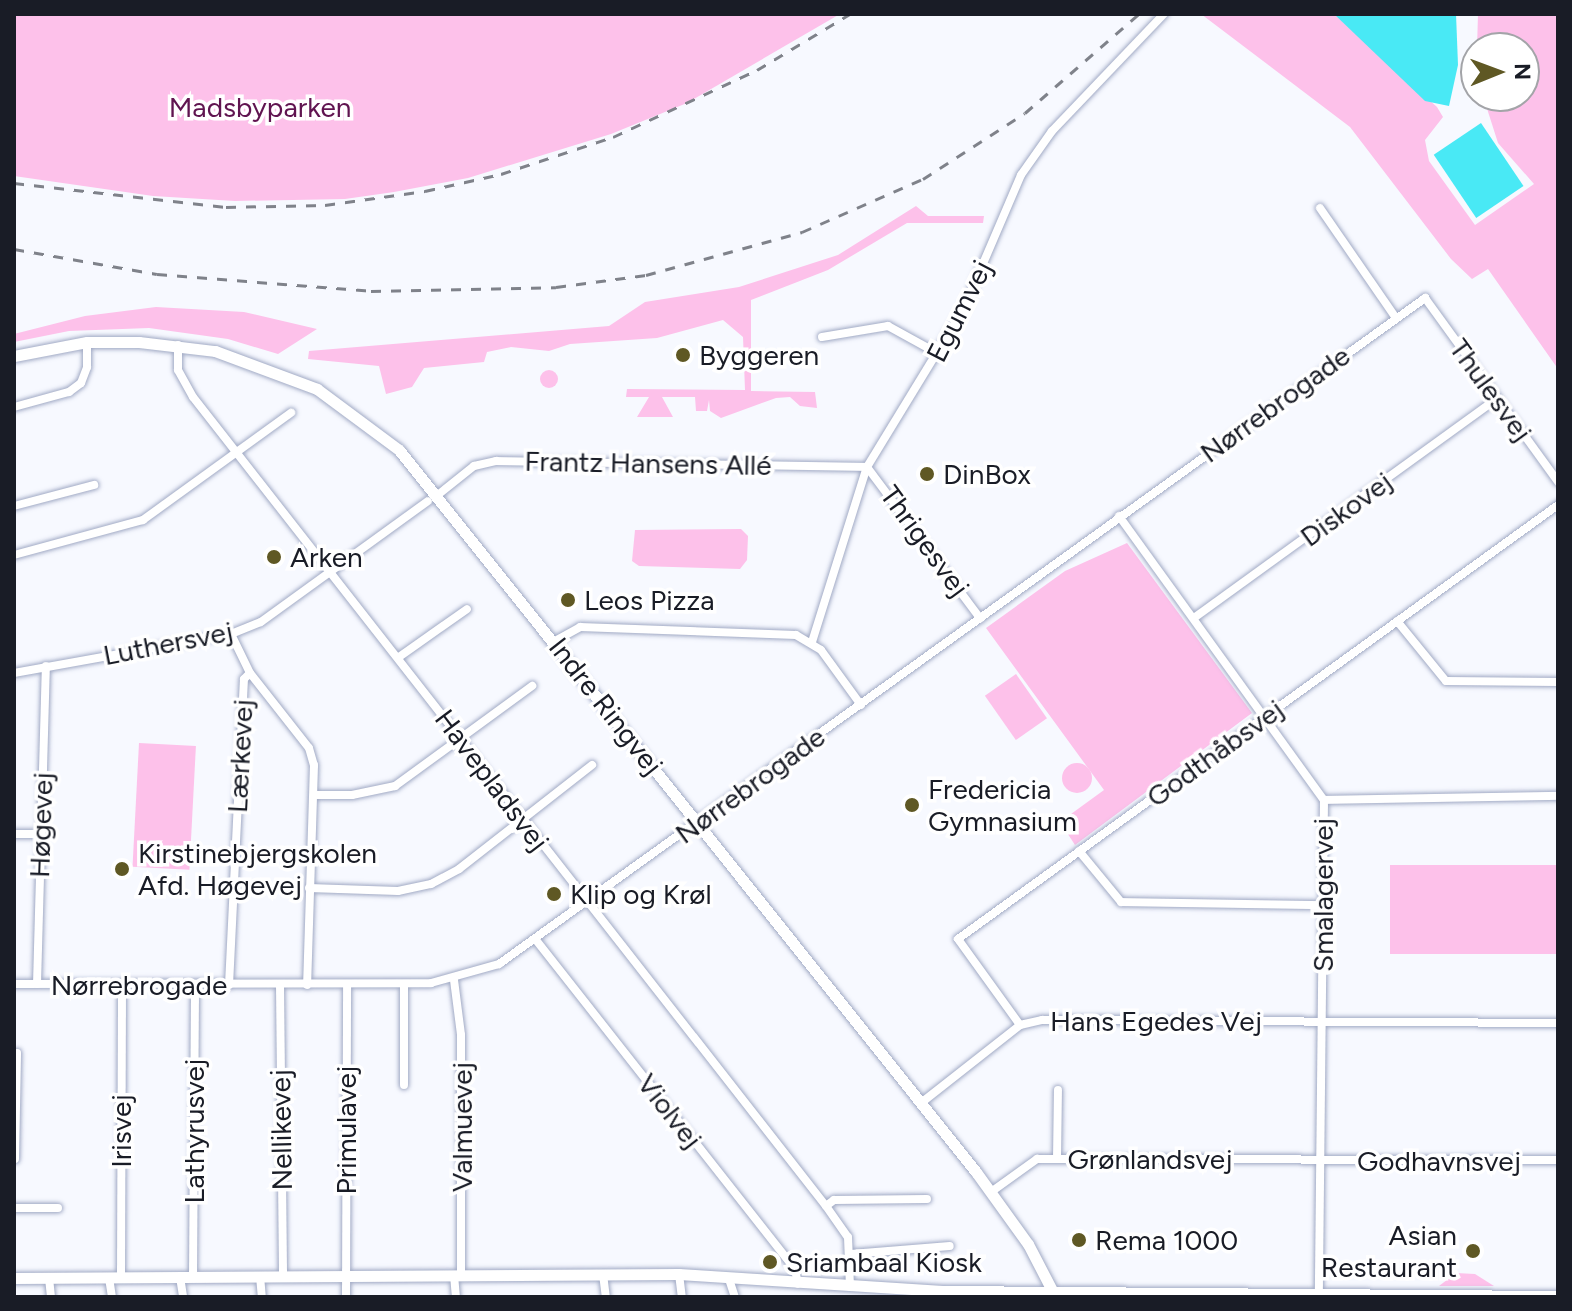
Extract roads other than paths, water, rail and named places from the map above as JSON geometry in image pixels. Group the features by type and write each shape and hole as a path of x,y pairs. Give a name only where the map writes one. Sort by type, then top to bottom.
{"street":[{"name":"Egumvej","path":"812,642 867,467 939,354 1034,153 1164,14"},
{"path":"1320,208 1396,318"},
{"name":"Nørrebrogade","path":"14,984 404,984 454,980 499,964 1425,298"},
{"name":"Thulesvej","path":"1425,298 1558,482"},
{"path":"822,337 888,326 939,354"},
{"path":"14,407 76,387 85,376 87,342"},
{"name":"Indre Ringvej","path":"14,356 87,342 178,345 240,358 317,389 372,426 439,494 921,1103 991,1192 1055,1294"},
{"name":"Havepladsvej","path":"178,345 184,384 826,1206 848,1237 850,1287"},
{"name":"Diskovej","path":"1194,618 1497,399"},
{"path":"14,555 143,520 239,454 291,413"},
{"name":"Frantz Hansens Allé","path":"439,494 474,466 496,461 867,467"},
{"name":"Thrigesvej","path":"867,467 980,618"},
{"path":"14,506 94,485"},
{"name":"Luthersvej","path":"14,673 231,634 261,622 428,501"},
{"name":"Godthåbsvej","path":"1020,1025 1010,1003 958,939 1558,505"},
{"name":"Smalagervej","path":"1119,516 1324,800 1319,1293"},
{"path":"399,657 467,609"},
{"path":"1397,621 1446,681 1558,682"},
{"path":"555,641 580,627 783,633 812,642 861,705"},
{"path":"231,634 250,673 309,748 315,795 307,985"},
{"name":"Høgevej","path":"37,984 46,666"},
{"name":"Lærkevej","path":"229,985 244,679 250,673"},
{"path":"315,795 352,795 395,786 532,686"},
{"path":"309,888 398,891 431,884 522,820 592,765"},
{"path":"1324,800 1558,796"},
{"path":"14,834 41,834"},
{"path":"1079,851 1121,902 1323,905"},
{"name":"Violvej","path":"536,940 795,1269 798,1284"},
{"name":"Valmuevej","path":"454,980 461,1035 456,1297"},
{"path":"404,984 404,1085"},
{"name":"Irisvej","path":"112,1297 122,985"},
{"name":"Lathyrusvej","path":"183,1297 187,1277 195,985"},
{"name":"Nellikevej","path":"280,985 283,1276"},
{"name":"Primulavej","path":"346,1297 347,985"},
{"name":"Hans Egedes Vej","path":"921,1103 1020,1025 1042,1020 1558,1023"},
{"path":"15,1159 17,1053"},
{"path":"1057,1159 1058,1090"},
{"name":"Grønlandsvej","path":"991,1192 1025,1163 1057,1159 1321,1161"},
{"name":"Godhavnsvej","path":"1321,1161 1558,1160"},
{"path":"826,1206 834,1200 927,1199"},
{"path":"14,1208 58,1208"},
{"path":"851,1254 950,1246"},
{"path":"603,1274 606,1297"},
{"path":"679,1274 682,1297"},
{"path":"14,1278 679,1274 942,1294 1558,1296"},
{"path":"260,1276 262,1297"},
{"path":"49,1278 51,1297"},
{"path":"729,1279 735,1297"}],"water":[{"path":"1334,14 1456,14 1458,65 1449,106 1425,101"},
{"path":"1481,123 1523,186 1476,218 1434,155"}],"railway":[{"path":"14,183 226,207 325,205 425,191 501,174 613,137 757,70 850,14"},
{"path":"14,249 157,274 371,291 556,287 646,275 802,232 923,179 1025,113 1139,14"}],"place":[{"name":"Byggeren","path":"683,355"},
{"name":"DinBox","path":"927,474"},
{"name":"Arken","path":"274,557"},
{"name":"Leos Pizza","path":"568,600"},
{"name":"Fredericia Gymnasium","path":"912,805"},
{"name":"Kirstinebjergskolen Afd. Høgevej","path":"122,869"},
{"name":"Klip og Krøl","path":"554,894"},
{"name":"Rema 1000","path":"1079,1240"},
{"name":"Asian Restaurant","path":"1473,1251"},
{"name":"Sriambaal Kiosk","path":"770,1262"}],"park label":[{"name":"Madsbyparken","path":"260,107"}]}
